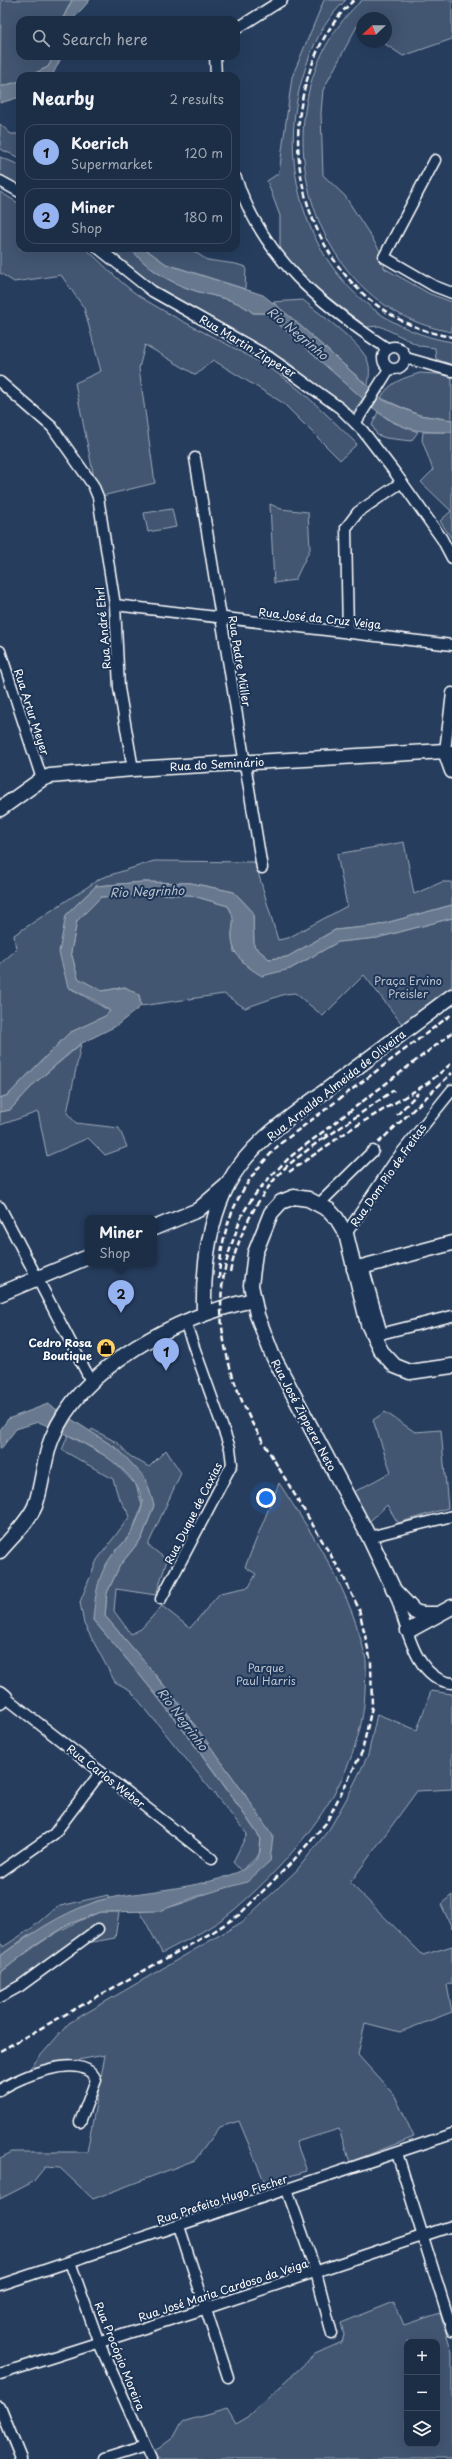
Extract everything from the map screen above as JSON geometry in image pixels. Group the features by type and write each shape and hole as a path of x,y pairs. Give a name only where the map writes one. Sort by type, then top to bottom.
{"street":[{"path":"240,26 282,0"},
{"path":"215,60 216,72"},
{"path":"435,160 384,257 434,286 452,293"},
{"path":"0,181 16,190"},
{"path":"240,186 264,236 287,268 342,317 388,349"},
{"name":"Rua Martin Zipperer","path":"103,252 152,291 294,373 356,422 402,482 442,539 452,558"},
{"path":"392,347 402,350 406,358 405,363 398,370 389,369 383,361 383,356 388,349 392,347"},
{"path":"406,358 452,371"},
{"path":"356,422 389,369"},
{"name":"Rua André Ehrl","path":"0,382 52,427 93,485 98,497 114,605 119,688 133,769"},
{"name":"Rua Padre Müller","path":"195,458 262,868"},
{"path":"348,633 346,528 358,512 402,482"},
{"name":"Rua José da Cruz Veiga","path":"114,605 221,619 452,645"},
{"name":"Rua Artur Meyer","path":"0,651 42,779"},
{"path":"452,693 449,751 452,771"},
{"name":"Rua do Seminário","path":"0,809 42,779 50,776 133,769 449,751"},
{"name":"Rua Arnaldo Almeida de Oliveira","path":"204,1313 205,1274 213,1224 228,1184 243,1162 280,1126 452,996"},
{"name":"Rua Dom Pio de Freitas","path":"452,1090 395,1161 346,1234 358,1268 377,1335 387,1358 403,1370 410,1372 452,1366"},
{"path":"319,1204 373,1150"},
{"name":"Rua Arnaldo Almeida de Oliveira","path":"157,1227 198,1210 228,1184"},
{"name":"Rua José Zipperer Neto","path":"346,1234 337,1219 319,1204 294,1197 281,1202 271,1213 255,1253 251,1271 253,1300 272,1354 369,1537 394,1590 408,1631 421,1662 432,1674 446,1682 452,1683"},
{"path":"0,1207 92,1383"},
{"path":"198,1210 206,1214 213,1224"},
{"path":"358,1268 452,1243"},
{"path":"0,1294 85,1257"},
{"path":"0,1551 35,1505 52,1438 69,1409 92,1383 126,1353 185,1322 204,1313 253,1300"},
{"path":"377,1335 452,1316"},
{"name":"Rua Duque de Caxias","path":"161,1599 232,1464 230,1448 185,1322"},
{"path":"369,1537 452,1516"},
{"path":"394,1590 414,1612 423,1614 438,1614"},
{"path":"408,1631 452,1607"},
{"name":"Rua Carlos Weber","path":"2,1697 212,1859"},
{"path":"0,1872 54,1834 101,1772"},
{"path":"0,1997 20,1986 98,1929"},
{"path":"0,2090 12,2081 53,2067 87,2068 93,2072 96,2080 80,2122"},
{"name":"Rua Prefeito Hugo Fischer","path":"0,2285 452,2134"},
{"path":"397,2153 424,2235 452,2330"},
{"path":"287,2190 316,2272 332,2334"},
{"path":"180,2226 228,2377"},
{"name":"Rua José Maria Cardoso da Veiga","path":"0,2374 207,2308 452,2226"},
{"name":"Rua Procópio Moreira","path":"70,2262 99,2343 151,2459"},
{"path":"0,2407 21,2459"},
{"path":"104,2459 145,2446"}],"green space":[{"path":"1,0 72,0 64,16 16,16 16,60 52,60 48,67 37,72 16,72 16,82 0,87"},
{"path":"324,0 346,0 331,16 319,35 303,76 294,119 294,162 302,205 318,244 342,279 372,308 409,329 452,342 452,365 436,359 435,348 420,346 380,326 367,327 316,288 280,252 280,216 267,181 279,173 292,77"},
{"path":"362,0 452,0 452,39 403,56 391,48 392,12 356,12 356,28 323,90 321,113 323,175 345,196 384,257 384,268 430,294 452,302 452,332 401,315 359,284 329,242 310,194 303,142 309,90 328,42"},
{"path":"0,124 11,134 16,134 16,156 0,149"},
{"path":"0,157 16,163 16,186 0,176"},
{"path":"0,192 16,202 16,252 89,252 122,283 138,295 180,320 248,355 280,375 310,399 357,444 340,460 283,403 213,360 196,375 145,345 139,368 155,483 98,497 75,383 101,371 84,308 61,275 14,282 0,273"},
{"path":"110,252 134,252 158,274 175,283 193,290 232,301 253,313 266,313 363,398 354,411 349,411 288,362 163,293"},
{"path":"150,252 195,252 207,260 246,267 245,289 166,264"},
{"path":"303,300 356,344 367,359 369,366 368,386 273,302"},
{"path":"420,373 452,375 452,420 419,415 381,398 393,384"},
{"path":"378,412 392,422 418,432 411,441 386,438 377,435 372,425"},
{"path":"423,432 452,432 452,539 440,521 451,511 421,482 433,470 422,440"},
{"path":"270,504 281,509 308,512 310,549 295,580 274,583"},
{"path":"172,509 176,527 148,532 144,513"},
{"path":"404,842 414,894 442,882 452,882 452,905 375,926 335,930 287,957 269,959 254,946 253,912 234,892 191,883 143,882 96,886 66,915 68,987 110,1011 106,1016 69,1033 8,1095 0,1098 0,964 16,950 14,935 101,878 154,861 255,862 278,940 288,938 347,906 337,854"},
{"name":"Praça Ervino Preisler","path":"143,894 190,895 228,906 234,917 232,935 234,952 290,969 338,942 377,938 452,918 452,986 402,1024 364,975 323,1016 295,993 285,994 245,1008 224,994 141,1006 139,995 125,987 102,991 78,979 71,952 77,921 101,897"},
{"path":"81,1044 67,1113 76,1123 119,1128 127,1147 105,1155 88,1138 47,1156 38,1112 0,1125 0,1112 10,1110 36,1082"},
{"path":"385,1412 415,1432 441,1430 448,1508 398,1523 387,1505 369,1522 354,1492 391,1472 373,1420"},
{"name":"Parque Paul Harris","path":"92,1429 118,1443 130,1456 149,1467 166,1450 181,1473 148,1545 167,1560 156,1595 116,1589 114,1611 131,1634 141,1629 162,1606 190,1628 220,1593 249,1587 256,1574 245,1567 279,1483 319,1546 342,1589 360,1635 366,1660 365,1691 361,1723 352,1754 339,1784 322,1812 303,1839 281,1865 234,1910 208,1928 162,1953 140,1911 157,1910 174,1906 207,1894 270,1861 246,1796 175,1698 105,1616 107,1593 120,1565 142,1538 154,1505 119,1450 90,1432"},
{"path":"68,1435 111,1459 136,1485 142,1505 132,1532 110,1559 93,1620 181,1727 261,1839 259,1855 241,1871 233,1862 247,1834 130,1690 115,1682 84,1624 80,1602 97,1560 130,1516 118,1496 113,1479 62,1450"},
{"path":"431,1691 452,1694 452,1789 417,1791 350,1883 423,1955 452,1946 452,1983 447,1985 452,2012 400,2032 365,2023 358,2055 395,2096 414,2137 350,2162 339,2129 296,2142 307,2171 265,2183 239,2121 220,2127 195,2160 93,2199 60,2168 45,2167 33,2182 0,2199 0,2158 12,2152 87,2152 105,2055 29,2069 69,2023 242,1922 297,1870 330,1828 368,1755 377,1714 417,1730"},
{"path":"108,1895 109,1899 97,1901 26,1937 0,1956 0,1940 3,1947 32,1928 56,1907"},
{"path":"452,1895 452,1928 441,1904"},
{"path":"100,1912 119,1912 115,1938 76,1945 0,1997 0,1973 47,1938 72,1924"},
{"path":"394,2302 404,2325 440,2313 452,2352 452,2459 157,2459 154,2452 174,2437 182,2422 227,2409 236,2424 248,2417 315,2354 342,2342 344,2335 341,2323"}],"water":[{"path":"72,0 90,0 76,16 64,16"},
{"path":"52,60 60,60 54,72 37,72 48,67"},
{"path":"16,82 16,98 0,103 0,87"},
{"name":"Rio Negrinho","path":"134,252 150,252 166,264 263,295 293,319 383,400 419,415 452,420 452,432 413,430 388,419 378,412 266,313 253,313 232,301 193,290 175,283 158,274"},
{"name":"Rio Negrinho","path":"143,882 191,883 234,892 253,912 254,946 269,959 287,957 335,930 375,926 452,905 452,918 377,938 338,942 290,969 262,976 250,968 240,958 233,947 233,919 228,906 190,895 143,894 101,897 77,921 71,952 78,978 102,991 125,987 139,995 141,1006 116,1026 80,1044 36,1082 10,1110 0,1112 0,1098 8,1095 69,1033 105,1016 110,1011 96,1001 68,987 59,952 66,915 96,886"},
{"name":"Rio Negrinho","path":"48,1404 119,1450 146,1479 154,1505 142,1538 120,1565 107,1593 105,1616 151,1669 193,1723 273,1836 270,1861 247,1882 198,1896 160,1911 100,1912 69,1924 33,1947 0,1973 0,1956 34,1932 70,1912 95,1902 111,1898 184,1887 232,1875 249,1866 259,1854 261,1839 181,1726 93,1620 96,1595 100,1579 106,1564 130,1535 138,1519 142,1506 140,1492 131,1479 118,1466 102,1454 67,1434 38,1422 16,1429 0,1450 0,1430 8,1419"}],"railway":[{"path":"354,0 338,17 319,47 307,80 299,121 299,163 308,204 323,242 346,276 375,304 411,325 452,337"},
{"path":"219,1279 224,1239 235,1205 254,1173 267,1158 281,1143 452,1014"},
{"path":"0,2051 213,1932 239,1915 292,1862 326,1823 362,1752 372,1707 371,1662 359,1609 342,1574 252,1423 242,1400 233,1377 222,1331 222,1284 227,1260 239,1222 249,1203 266,1182 290,1157 452,1033"},
{"path":"289,1172 351,1129 428,1083 452,1063"},
{"path":"378,1143 452,1073"},
{"path":"324,1139 394,1090"},
{"path":"397,1115 418,1093"},
{"path":"230,1272 244,1229 267,1189 287,1166 328,1134"}],"place":[{"name":"Miner","path":"121,1313"},
{"name":"Cedro Rosa Boutique","path":"106,1348"},
{"name":"Koerich","path":"166,1371"}]}
